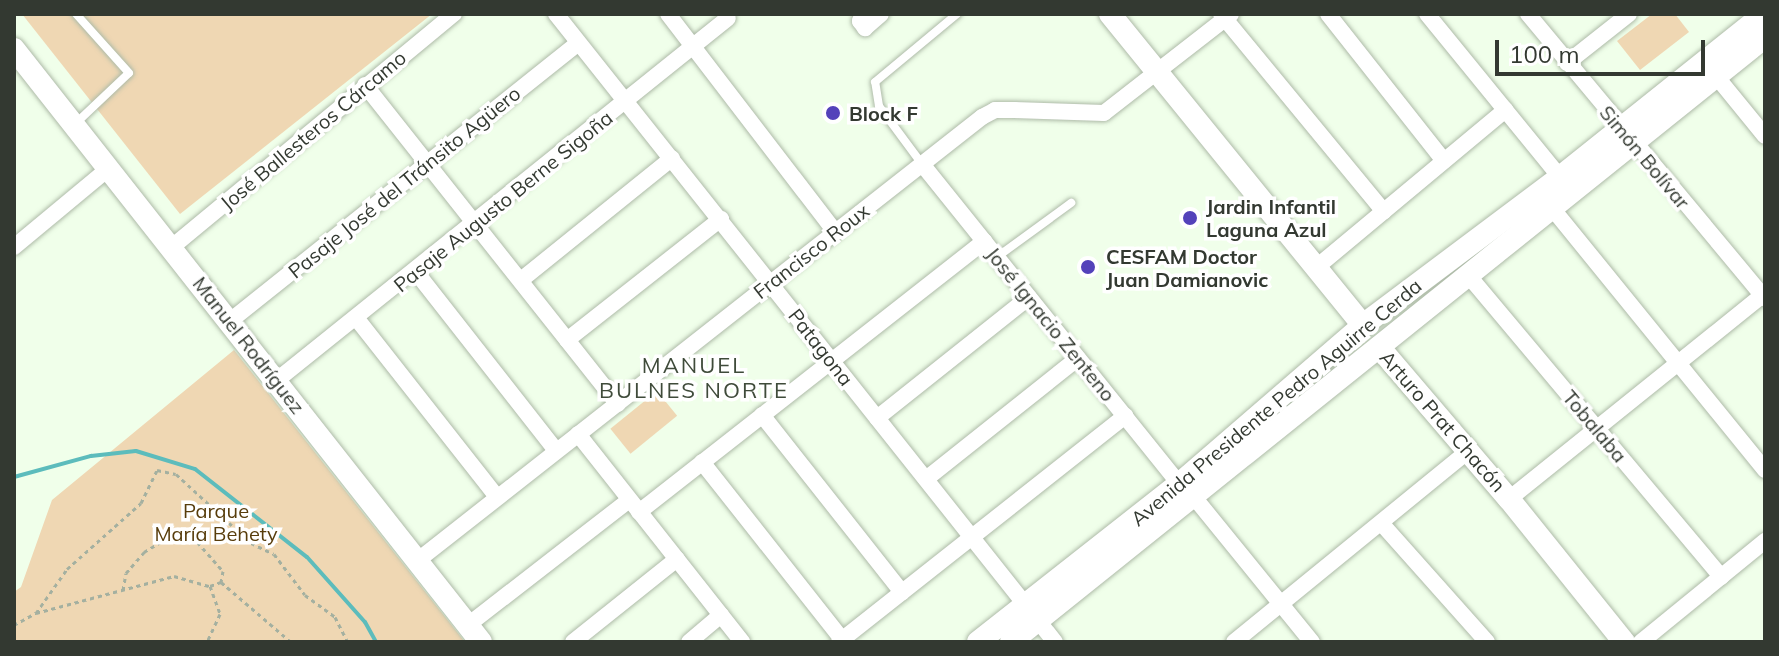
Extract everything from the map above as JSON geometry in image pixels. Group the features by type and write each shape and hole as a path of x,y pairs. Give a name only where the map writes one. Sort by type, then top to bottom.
{"main road":[{"name":"Arturo Prat Chacón","path":"1110,14 1363,325"},
{"name":"Avenida Presidente Pedro Aguirre Cerda","path":"978,642 1031,613 1186,490 1379,347 1552,208 1627,136 1764,14"},
{"name":"Avenida Presidente Pedro Aguirre Cerda","path":"1186,490 1363,325 1560,177 1716,76 1765,37"},
{"name":"Manuel Rodríguez","path":"14,49 475,634"},
{"name":"Arturo Prat Chacón","path":"1379,347 1509,499 1624,642"},
{"name":"Avenida Presidente Pedro Aguirre Cerda","path":"1011,642 1031,613"}],"street":[{"name":"José Ballesteros Cárcamo","path":"172,247 454,14"},
{"name":"Patagona","path":"556,14 1055,642"},
{"path":"668,14 835,232"},
{"path":"863,14 860,21 865,28 881,14"},
{"path":"1328,14 1444,161"},
{"path":"1427,14 1560,177"},
{"name":"Simón Bolívar","path":"1528,14 1764,296"},
{"path":"1567,63 1629,14"},
{"path":"1226,16 1384,212"},
{"name":"Francisco Roux","path":"417,561 555,449 618,404 995,110 1104,113 1226,16"},
{"name":"Pasaje Augusto Berne Sigoña","path":"277,380 416,272 728,18"},
{"name":"Pasaje José del Tránsito Agüero","path":"230,321 578,43"},
{"path":"1716,76 1765,136"},
{"path":"365,85 618,404"},
{"path":"1318,266 1505,110"},
{"path":"521,280 672,158"},
{"name":"José Ignacio Zenteno","path":"922,164 1312,642"},
{"path":"14,247 109,168"},
{"path":"1552,208 1765,470"},
{"path":"567,340 721,219"},
{"path":"475,634 634,506 702,462 984,241"},
{"path":"416,272 555,449"},
{"name":"Tobalaba","path":"1468,275 1721,577"},
{"path":"1509,499 1764,296"},
{"path":"877,418 1029,297"},
{"path":"357,319 497,497"},
{"name":"Arturo Prat Chacón","path":"1363,325 1379,347"},
{"path":"926,479 1078,358"},
{"path":"762,415 902,592"},
{"path":"702,462 840,641 1125,416"},
{"path":"578,434 742,642"},
{"path":"1234,642 1468,451"},
{"path":"1382,524 1487,642"},
{"path":"1641,642 1765,541"},
{"path":"573,642 677,559"},
{"path":"689,642 721,615"}],"lane":[{"path":"74,124 129,73 76,14"},
{"path":"922,164 879,106 875,82 957,14"},
{"path":"997,257 1071,203"}],"path":[{"path":"36,613 67,569 141,503 157,470 176,474 251,543 274,554 305,595 335,617 348,642"},
{"path":"123,590 126,573 144,552 172,535 192,536 223,571 221,582"},
{"path":"14,625 36,613 174,576 210,586 221,582"},
{"path":"221,582 291,642"},
{"path":"207,642 220,614 210,586"}],"green space":[{"path":"22,14 432,14 180,214"},
{"path":"1652,14 1675,14 1689,32 1640,70 1617,41"},
{"name":"Parque María Behety","path":"234,350 465,642 14,642 14,592 21,587 52,500"},
{"path":"657,391 677,416 631,454 610,429"}],"waterway":[{"path":"14,477 91,456 136,451 195,469 307,557 365,622 376,642"}],"place":[{"name":"Block F","path":"833,113"},
{"name":"Jardin Infantil Laguna Azul","path":"1190,218"},
{"name":"CESFAM Doctor Juan Damianovic","path":"1088,267"}],"district":[{"name":"MANUEL BULNES NORTE","path":"694,378"}]}
